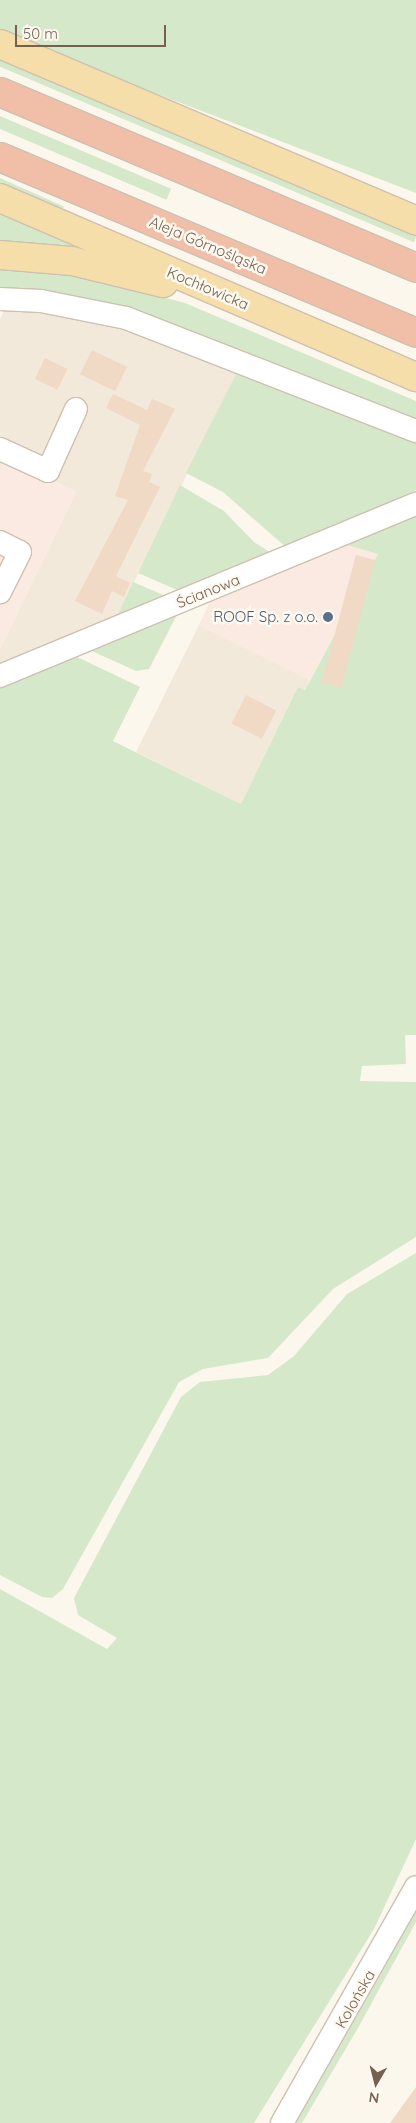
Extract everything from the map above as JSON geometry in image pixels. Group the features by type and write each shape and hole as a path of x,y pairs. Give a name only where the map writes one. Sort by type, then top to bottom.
{"highway":[{"path":"0,92 416,268"},
{"name":"Aleja Górnośląska","path":"0,157 416,333"}],"main road":[{"path":"0,44 410,218"},
{"name":"Kochłowicka","path":"0,198 416,377"},
{"path":"0,255 72,261 242,303"}],"street":[{"path":"0,299 41,301 126,318 416,431"},
{"path":"0,449 48,471 76,409"},
{"name":"Ścianowa","path":"0,676 416,504"},
{"path":"0,542 20,552 0,592"},
{"name":"Kolońska","path":"284,2118 416,1887"}],"shaded area":[{"path":"6,307 74,313 158,334 239,368 114,623 0,668 0,649 76,492 0,455 0,319"},
{"path":"0,455 76,492 0,649"},
{"path":"336,542 378,554 310,680 199,625 213,595"},
{"path":"199,625 310,680 305,690 298,688 241,804 136,752"}],"green space":[{"path":"0,0 416,0 416,193 0,34"},
{"path":"0,58 416,235 414,242 0,67"},
{"path":"0,116 171,189 167,200 0,129"},
{"path":"0,178 64,206 61,214 0,187"},
{"path":"0,210 92,252 0,245"},
{"path":"0,264 49,267 185,303 416,401 416,421 163,320 123,308 0,288"},
{"path":"239,368 416,438 416,490 288,549 223,492 186,473"},
{"path":"180,485 224,511 254,542 273,554 184,593 138,573"},
{"path":"416,510 416,1035 405,1035 406,1064 362,1066 360,1081 416,1082 416,1237 333,1289 268,1358 203,1369 179,1382 63,1589 52,1598 42,1597 0,1575 0,685 71,654 140,687 113,741 241,804 298,687 305,690 378,554 336,542"},
{"path":"133,582 173,599 114,623"},
{"path":"179,611 149,669 136,671 85,648"},
{"path":"416,1253 416,1839 374,1929 254,2123 0,2123 0,1589 107,1649 117,1638 78,1615 74,1598 181,1397 200,1382 268,1375 294,1356 347,1294"},
{"path":"416,1912 416,1922 358,2028 302,2123 296,2123"}],"building":[{"path":"92,350 127,367 115,391 80,374"},
{"path":"45,358 67,369 57,390 35,379"},
{"path":"113,394 147,410 152,399 175,409 143,471 152,474 149,482 160,487 116,576 130,583 124,597 112,591 102,614 75,601 128,500 115,496 140,425 106,408"},
{"path":"356,555 375,560 341,688 322,683"},
{"path":"246,695 276,710 262,739 231,724"},
{"path":"416,2087 416,2123 390,2123"}],"place":[{"name":"ROOF Sp. z o.o.","path":"328,617"}]}
